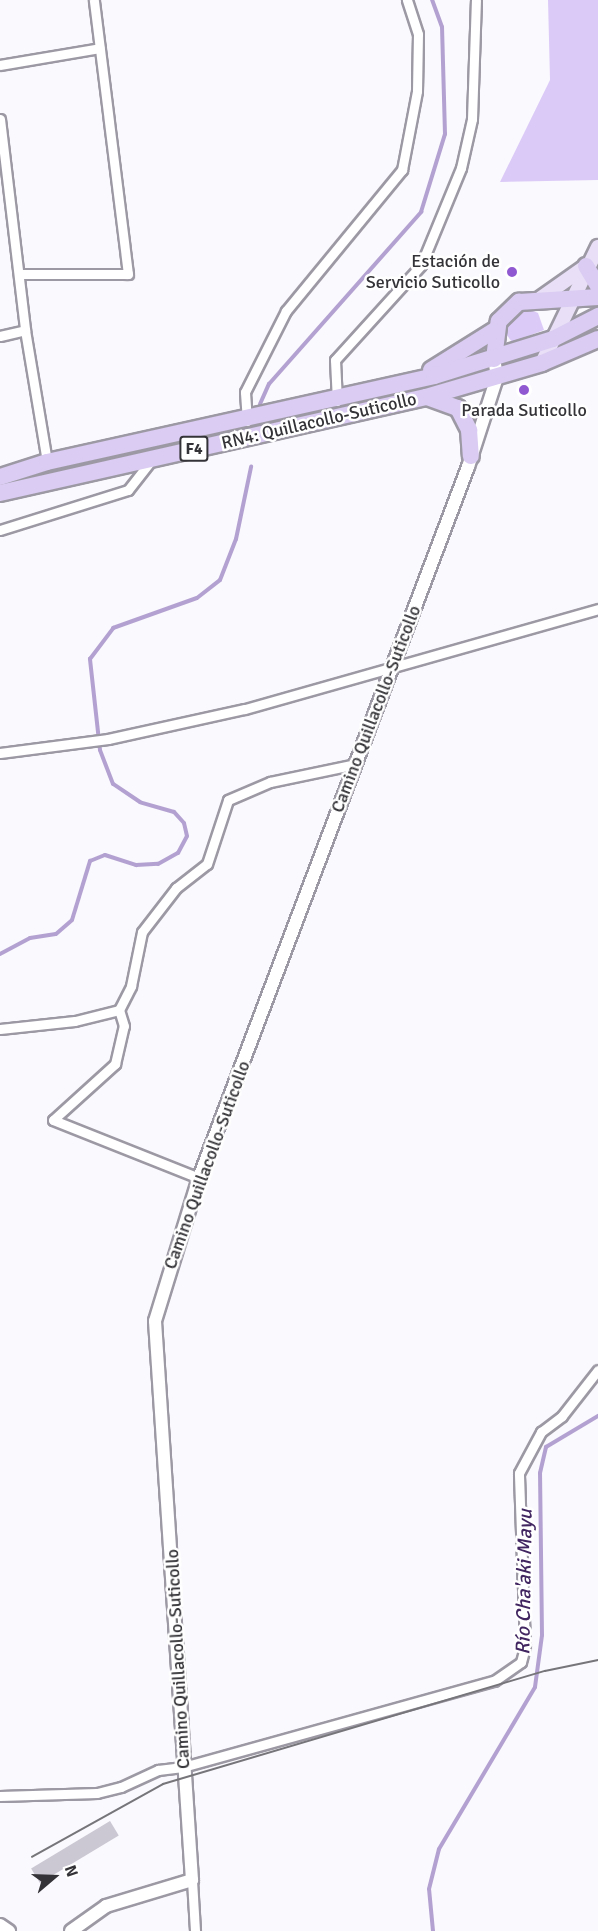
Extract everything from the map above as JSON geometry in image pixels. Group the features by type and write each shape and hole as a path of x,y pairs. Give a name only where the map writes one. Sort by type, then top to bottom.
{"highway":[{"path":"586,266 598,286"},
{"path":"494,358 495,330 507,309 541,298 570,300 598,297"},
{"name":"RN4: Quillacollo-Suticollo","path":"0,477 47,462 247,421 406,383 553,339 598,316"},
{"path":"406,383 495,330"},
{"name":"RN4: Quillacollo-Suticollo","path":"0,493 426,397 543,363 598,339"},
{"path":"426,397 458,408 469,430 471,456"},
{"name":"RN4: Quillacollo-Suticollo","path":"0,465 47,462"}],"main road":[{"path":"543,363 586,266 598,247"},
{"path":"541,298 586,266"},
{"name":"Camino Quillacollo-Suticollo","path":"192,1880 155,1321 199,1178 471,456 497,377 494,358"},
{"path":"71,1931 106,1906 192,1880"},
{"path":"0,1925 9,1931"}],"street":[{"path":"20,274 128,274 94,0"},
{"path":"247,421 245,392 286,311 402,170 417,91 418,34 407,0"},
{"path":"337,401 335,360 421,265 461,168 472,119 476,0"},
{"path":"0,65 100,48"},
{"path":"0,119 25,330 47,462"},
{"path":"0,336 25,330"},
{"path":"0,530 128,490 153,458"},
{"path":"0,753 108,739 245,709 392,664 598,609"},
{"path":"199,1178 53,1120 115,1064 124,1026 119,1010 131,986 142,932 176,888 207,864 228,800 270,782 356,764"},
{"path":"0,1029 75,1021 119,1010"},
{"path":"0,1796 97,1793 158,1770 183,1767 494,1681 521,1662 525,1647 519,1473 541,1432 562,1416 598,1370"},
{"path":"192,1880 195,1931"}],"shaded area":[{"path":"548,0 598,0 598,180 500,182 550,80"},
{"path":"526,308 538,313 544,330 512,342 506,334 505,321"}],"building":[{"path":"110,1821 119,1836 40,1883 31,1868"}],"waterway":[{"path":"260,404 269,384 421,212 445,134 442,27 432,0"},
{"path":"0,954 30,938 56,934 72,920 90,861 105,855 136,865 158,864 178,853 187,836 184,823 174,812 140,802 113,784 100,750 90,659 113,628 197,598 220,580 236,539 251,467"},
{"name":"Río Cha'aki Mayu","path":"433,1931 429,1889 439,1849 535,1687 542,1635 540,1473 546,1447 598,1416"}],"tram line":[{"path":"32,1857 163,1784 545,1671 598,1660"}],"place":[{"name":"Estación de Servicio Suticollo","path":"512,272"},
{"name":"Parada Suticollo","path":"524,390"}]}
